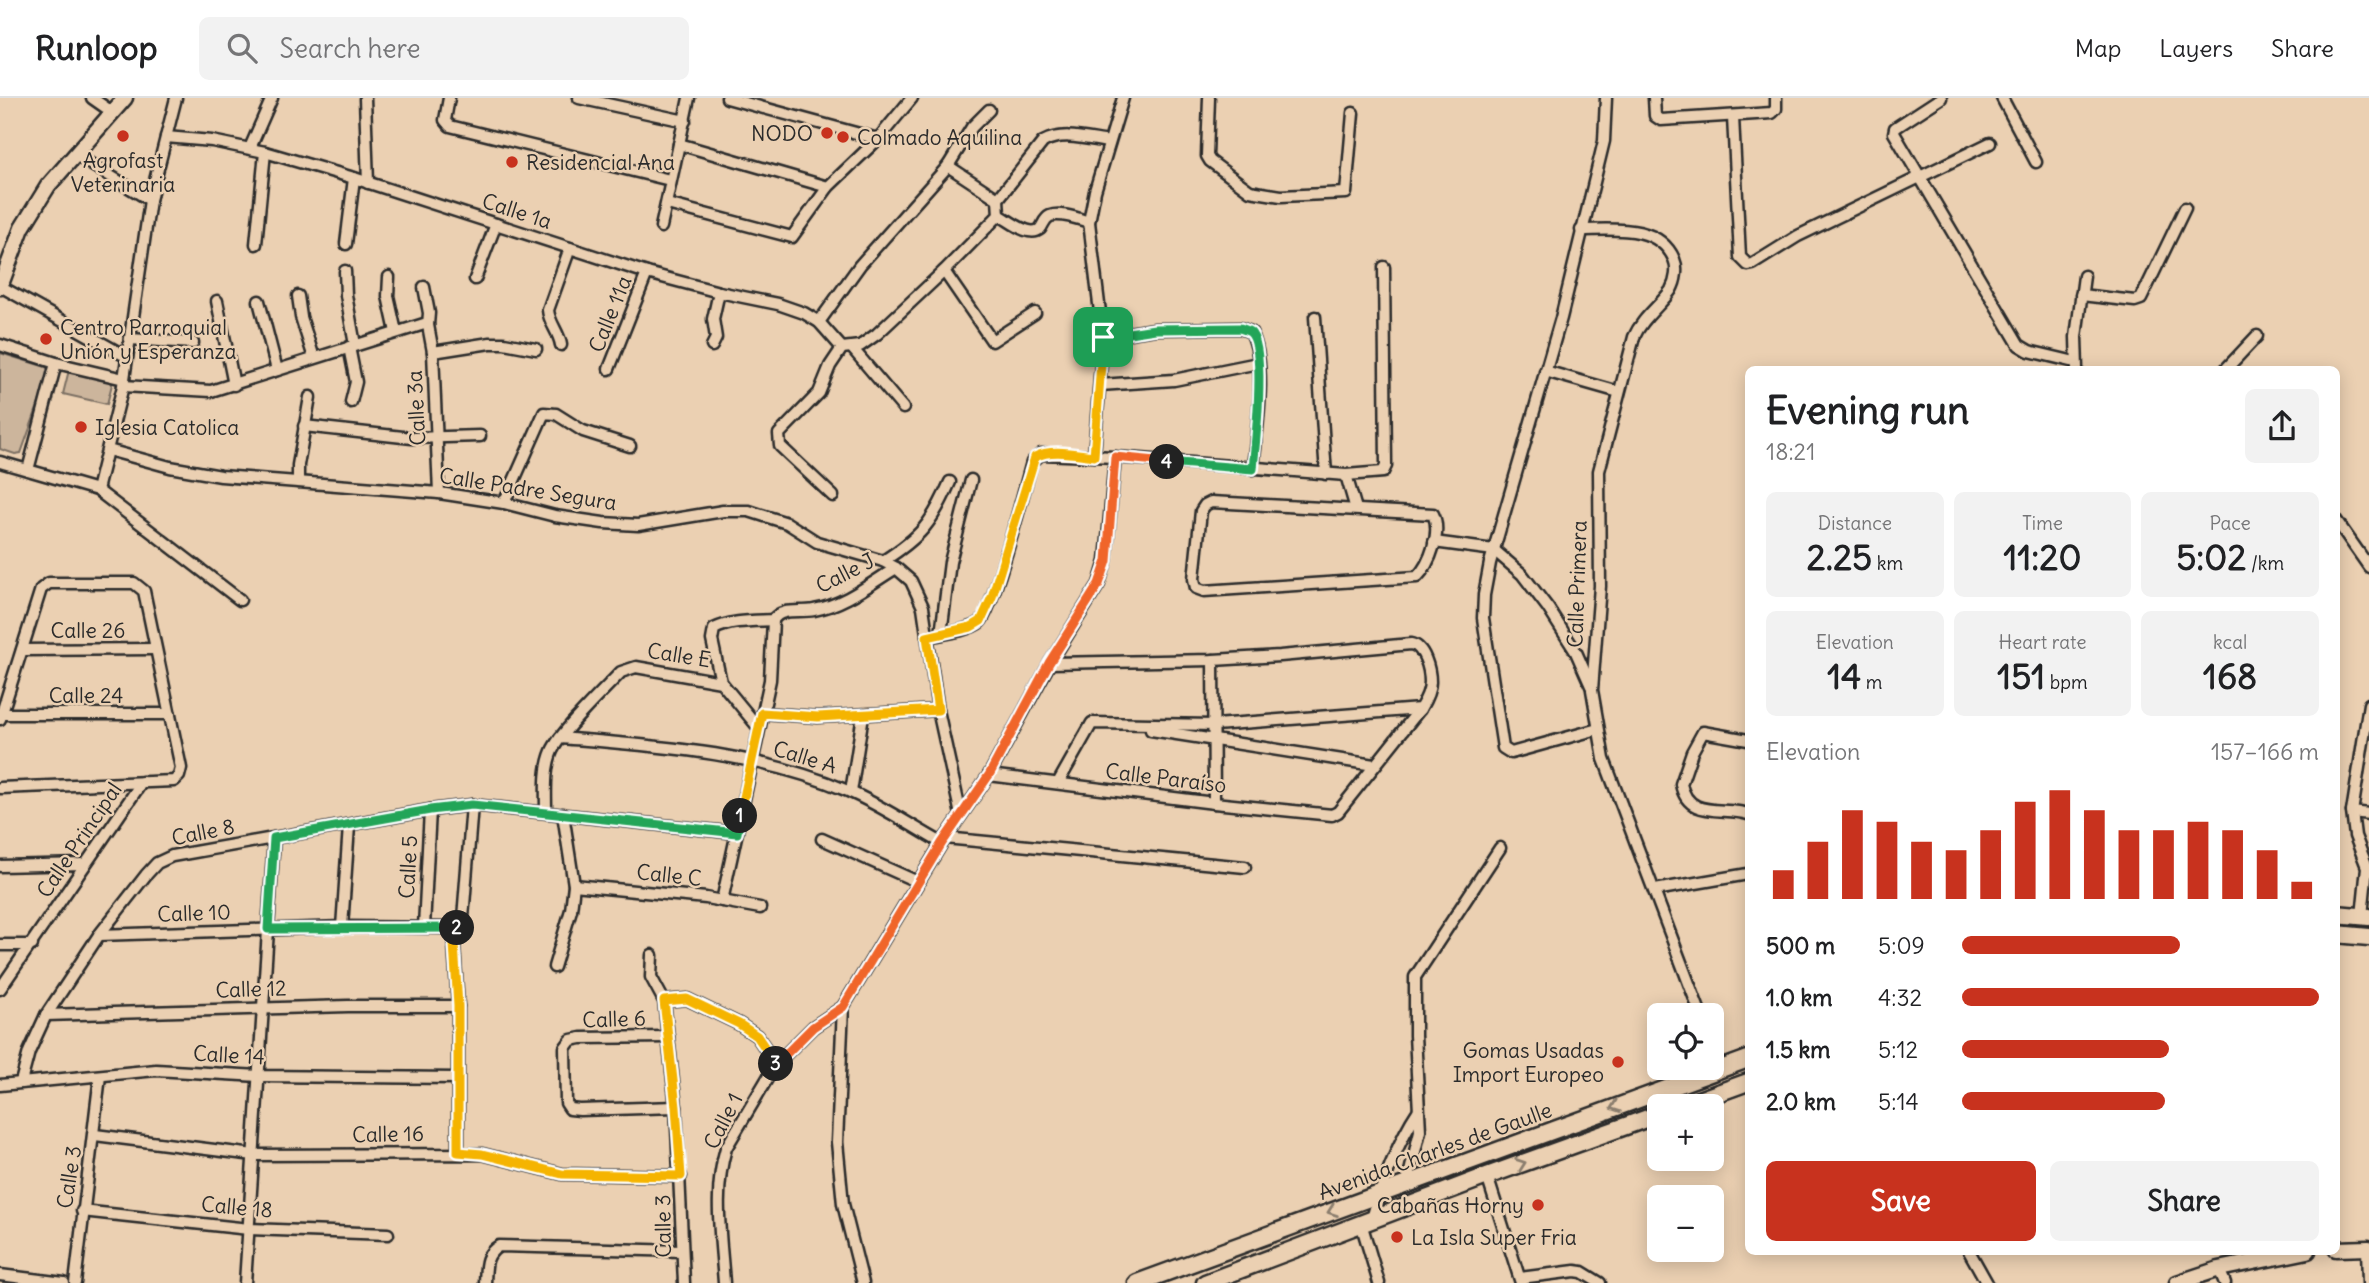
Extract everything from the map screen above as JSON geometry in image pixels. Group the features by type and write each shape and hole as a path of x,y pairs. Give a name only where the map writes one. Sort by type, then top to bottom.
{"main road":[{"path":"0,287 22,228 48,186 125,98"},
{"path":"2340,914 2366,916"},
{"path":"2340,934 2369,937"},
{"name":"Avenida Charles de Gaulle","path":"1724,1068 1745,1060"},
{"name":"Avenida Charles de Gaulle","path":"1137,1283 1691,1080"},
{"path":"1715,1094 1745,1083"},
{"name":"Avenida Charles de Gaulle","path":"1205,1283 1647,1118"},
{"path":"2340,1249 2368,1247"},
{"path":"2177,1283 2222,1276 2294,1255"}],"street":[{"path":"93,98 112,112"},
{"path":"97,490 123,382 150,200 176,98"},
{"path":"250,148 272,98"},
{"path":"365,98 368,183"},
{"path":"449,98 445,120 450,126 670,180"},
{"path":"579,98 685,121"},
{"path":"661,227 690,98"},
{"path":"727,98 878,139"},
{"path":"667,204 792,237 828,187 878,139 912,98"},
{"path":"1094,456 1103,337 1089,222 1094,191 1122,98"},
{"path":"1209,98 1207,156 1210,161 1250,191 1281,196 1346,193 1353,113"},
{"path":"1598,729 1511,753 1503,748 1482,618 1494,550 1561,318 1604,141 1606,98"},
{"path":"1654,98 1655,116 1658,119 1772,113 1776,109 1776,98"},
{"path":"1941,98 1894,130 2019,345 2029,351 2076,365 2084,276"},
{"path":"2002,98 2036,162"},
{"path":"820,322 860,265 948,166 972,127 989,110"},
{"path":"1733,117 1740,257 1748,265 1798,236 1990,143"},
{"path":"833,496 780,446 778,440 779,434 819,393 830,366 847,348 877,334 999,215 998,199 1043,142 1052,137 1063,136 1109,142"},
{"name":"Calle 1a","path":"166,137 212,141 265,152 647,272 719,292 778,304 804,313 820,322 903,408"},
{"path":"679,144 828,187"},
{"path":"256,244 265,152"},
{"path":"74,155 150,200"},
{"path":"948,166 998,199"},
{"path":"345,244 354,178"},
{"path":"2081,295 2135,301 2141,299 2185,208"},
{"path":"999,215 1027,231 1034,232 1047,217 1054,215 1089,222"},
{"path":"475,279 496,224"},
{"name":"Calle Primera","path":"1581,230 1629,230 1644,233 1658,240 1670,251 1675,262 1676,272 1670,290 1636,332 1598,471 1600,586 1592,690 1604,759 1697,1003"},
{"path":"561,345 560,336 548,310 570,248"},
{"path":"927,637 971,627 981,621 1035,457 1041,454 1060,453 1326,474 1383,472 1386,466 1384,267"},
{"path":"345,271 345,295 356,382 351,402"},
{"path":"944,271 992,341 1035,313"},
{"name":"Calle 11a","path":"609,369 647,272"},
{"path":"389,277 388,296 397,332"},
{"path":"0,287 127,357"},
{"name":"Calle 3a","path":"424,287 429,313 426,324 433,352 439,493"},
{"path":"712,346 716,338 713,319 719,292"},
{"path":"298,296 301,317 314,358"},
{"path":"217,301 234,385"},
{"path":"259,301 277,370"},
{"path":"1315,317 1326,474"},
{"path":"0,345 123,382 198,392 234,385 426,324"},
{"path":"1103,337 1155,329 1240,328 1251,332 1255,341 1260,384 1253,469"},
{"path":"2229,366 2258,336"},
{"path":"130,339 193,343"},
{"path":"433,352 490,343 536,349"},
{"path":"28,470 56,363"},
{"path":"1100,385 1174,380 1258,363"},
{"path":"1545,372 1619,392"},
{"path":"298,482 298,465 310,397"},
{"path":"504,503 544,414 556,414 583,431 630,446"},
{"path":"304,426 412,438 480,436"},
{"name":"Calle Padre Segura","path":"108,450 170,467 221,476 439,493 603,523 638,525 723,510 749,511 787,523 817,542 883,561 911,581 923,607 938,710 961,815"},
{"name":"Calle 1","path":"724,1283 719,1204 722,1162 732,1136 776,1064 813,1027 843,1007 944,840 989,775 1049,663 1103,575 1107,561 1115,457"},
{"path":"0,462 97,490 240,600"},
{"path":"1346,475 1356,509"},
{"path":"941,634 950,562 971,480"},
{"path":"883,561 912,541 932,521 950,482"},
{"path":"1211,502 1433,514 1436,522 1434,542 1424,570 1416,577 1204,591 1196,588 1194,579 1201,511 1211,502"},
{"path":"2340,526 2369,567"},
{"path":"1434,542 1494,550 1522,574 1576,652 1592,690"},
{"name":"Calle J","path":"721,682 712,640 714,629 723,624 773,620 783,612 813,610 836,603 896,568"},
{"path":"0,788 174,781 179,776 181,768 144,591 134,583 45,585 41,589 1,717"},
{"path":"722,901 770,680 773,620"},
{"path":"1049,663 1213,660 1417,645 1422,649 1430,681 1427,698 1420,709 1374,765 1126,725"},
{"name":"Calle 26","path":"22,650 155,649"},
{"path":"1213,660 1214,803"},
{"name":"Calle E","path":"560,738 621,672 636,667 721,682 758,727"},
{"path":"2366,916 2367,867 2355,836 2352,812 2366,752 2369,704"},
{"path":"1058,783 1092,723 1215,725 1420,709"},
{"path":"762,713 818,717 938,710"},
{"name":"Calle 24","path":"1,717 170,714"},
{"path":"851,792 863,715"},
{"path":"1745,739 1703,732 1692,752 1681,784 1688,801 1697,807 1745,814"},
{"path":"545,812 546,780 551,752 560,738"},
{"name":"Calle A","path":"560,738 700,752 751,761 851,792 944,840"},
{"name":"Calle Paraíso","path":"989,775 1324,816 1338,812 1374,765"},
{"name":"Calle Principal","path":"0,989 142,782"},
{"path":"458,1152 458,1006 454,944 463,918 472,805"},
{"name":"Calle 8","path":"21,1082 46,1015 99,935 157,863 172,856 430,810 472,805 737,833"},
{"name":"Calle 5","path":"424,927 430,810"},
{"path":"2352,812 2369,814"},
{"path":"554,967 574,885 564,814"},
{"path":"342,928 349,826"},
{"path":"245,1283 274,838"},
{"path":"822,839 918,882"},
{"path":"944,840 1245,867"},
{"path":"1407,1184 1420,1131 1415,977 1500,848"},
{"path":"0,866 84,864"},
{"path":"1655,890 1745,875"},
{"name":"Calle C","path":"574,885 722,901 760,908"},
{"name":"Calle 10","path":"99,935 268,929 459,928"},
{"path":"0,945 32,945"},
{"name":"Calle 3","path":"652,954 651,977 664,1001 676,1107 684,1283"},
{"path":"664,1001 687,999 739,1024 757,1036 776,1064"},
{"name":"Calle 12","path":"46,1015 263,1008 458,1006"},
{"path":"843,1007 836,1142 843,1204 863,1283"},
{"name":"Calle 6","path":"668,1037 571,1040 565,1048 566,1103 570,1110 676,1107"},
{"name":"Calle 14","path":"0,1085 156,1070 259,1076 457,1078"},
{"name":"Calle 3","path":"75,1283 100,1076"},
{"path":"1379,1283 1367,1221 1408,1127 1418,1111"},
{"name":"Calle 16","path":"94,1135 254,1155 458,1152 482,1154 562,1174 681,1176"},
{"path":"1487,1176 1520,1281 1575,1271 1582,1272 1600,1283"},
{"name":"Calle 18","path":"82,1211 249,1229 388,1234"},
{"path":"485,1283 486,1258 490,1251 499,1246 682,1251"},
{"path":"2368,1247 2368,1283"},
{"path":"1971,1255 1987,1283"},
{"path":"0,1275 65,1283"}],"shaded area":[{"path":"0,353 46,367 50,372 21,453 15,454 0,449"},
{"path":"69,370 113,380 107,404 63,394"}],"place":[{"name":"NODO","path":"827,133"},
{"name":"Agrofast Veterinaria","path":"123,136"},
{"name":"Colmado Aquilina","path":"843,137"},
{"name":"Residencial Ana","path":"512,162"},
{"name":"Centro Parroquial Unión y Esperanza","path":"46,339"},
{"name":"Iglesia Catolica","path":"81,427"},
{"name":"Gomas Usadas Import Europeo","path":"1618,1062"},
{"name":"Cabañas Horny","path":"1538,1205"},
{"name":"La Isla Super Fria","path":"1397,1237"}],"route":[{"path":"1240,328 1251,332 1258,350 1260,384 1253,469 1115,457 1107,561 1099,584 1049,663 989,775 942,843 843,1007 813,1027 776,1064 757,1036 739,1024 687,999 664,1001 681,1176 562,1174 482,1154 458,1152 458,1006 454,944 459,928 268,929 274,838 472,805 737,833 762,713 818,717 938,710 927,637 971,627 981,621 992,597 1035,457 1060,453 1094,456 1103,337 1155,329 1240,328"}]}
